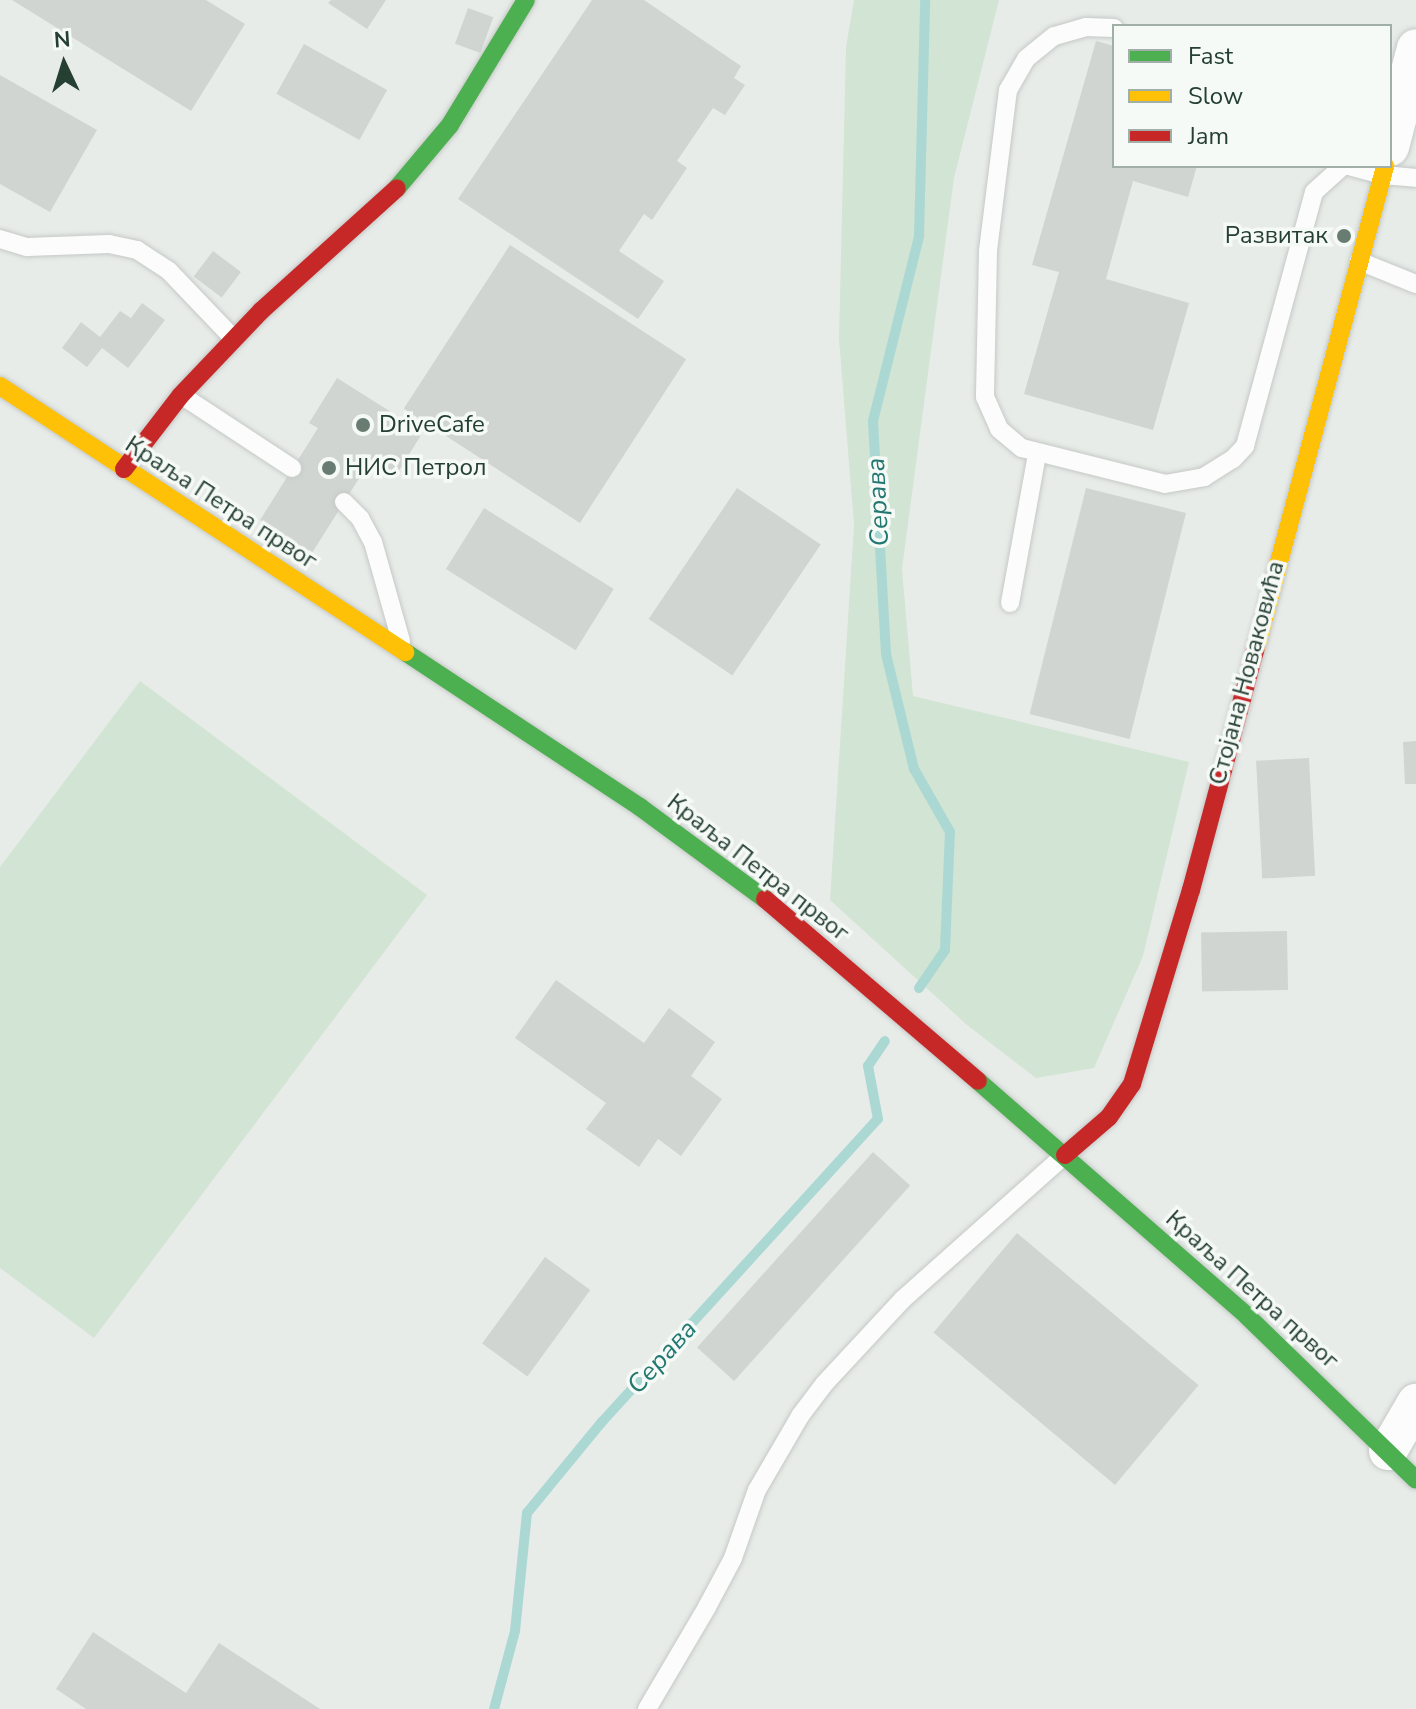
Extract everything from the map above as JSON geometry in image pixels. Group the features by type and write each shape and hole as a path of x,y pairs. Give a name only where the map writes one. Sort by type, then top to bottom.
{"main road":[{"path":"124,469 181,395 234,339 299,274 390,196 450,125 526,0"},
{"name":"Стојана Новаковића","path":"1065,1155 1109,1117 1132,1084 1191,890 1385,168"},
{"name":"Краља Петра првог","path":"0,386 404,650 692,843 743,881 1065,1155 1295,1360 1416,1480"}],"street":[{"name":"Стојана Новаковића","path":"1392,140 1416,48"},
{"path":"1388,1451 1416,1403"}],"lane":[{"path":"1112,28 1086,27 1054,36 1026,59 1008,90 988,251 985,397 999,429 1009,440 1037,454 1165,484 1204,477 1233,459 1245,446 1314,192 1344,168"},
{"path":"1392,166 1416,178"},
{"path":"0,239 27,247 109,244 137,250 169,271 234,339"},
{"path":"1359,261 1416,284"},
{"path":"181,395 292,468"},
{"path":"1010,603 1037,454"},
{"path":"344,502 360,518 373,542 404,650"},
{"path":"647,1709 733,1558 757,1490 800,1416 825,1383 902,1300 1065,1155"}],"green space":[{"path":"854,0 999,0 954,178 902,569 913,696 1189,762 1143,956 1094,1068 1036,1078 967,1025 830,900 854,525 839,339 846,47"},
{"path":"140,681 427,895 94,1338 0,1268 0,867"}],"building":[{"path":"12,0 206,0 245,24 191,111"},
{"path":"331,0 386,0 367,29 328,3"},
{"path":"592,0 644,0 741,66 734,78 745,85 725,115 713,108 677,161 687,168 652,220 644,214 619,251 664,281 638,319 458,199"},
{"path":"468,8 493,17 480,53 455,44"},
{"path":"1096,41 1112,45 1112,168 1196,168 1188,197 1133,181 1106,279 1189,303 1153,430 1024,394 1059,272 1032,265"},
{"path":"304,44 387,90 359,140 276,94"},
{"path":"0,75 97,130 50,212 0,184"},
{"path":"510,245 686,359 580,523 404,409"},
{"path":"213,251 241,272 222,298 194,277"},
{"path":"142,303 165,320 128,368 102,348 87,367 62,348 81,322 100,337 120,311 131,318"},
{"path":"337,378 423,432 395,477 370,461 312,553 260,520 318,428 309,423"},
{"path":"737,488 821,544 732,675 649,619"},
{"path":"1086,488 1186,513 1130,739 1030,714"},
{"path":"484,508 614,589 576,650 446,569"},
{"path":"1416,741 1416,784 1405,784 1403,742"},
{"path":"1309,758 1315,876 1262,879 1256,761"},
{"path":"1287,931 1288,990 1202,991 1201,933"},
{"path":"556,980 644,1043 669,1008 715,1042 691,1076 722,1099 681,1156 658,1139 639,1167 586,1129 606,1103 515,1038"},
{"path":"873,1152 910,1185 734,1381 697,1347"},
{"path":"1017,1233 1199,1385 1115,1485 933,1333"},
{"path":"545,1257 590,1290 527,1376 482,1344"},
{"path":"93,1632 186,1693 219,1643 320,1709 86,1709 56,1689"}],"waterway":[{"name":"Серава","path":"919,988 945,950 950,832 914,769 886,654 873,421 919,236 925,0"},
{"name":"Серава","path":"494,1709 515,1631 527,1513 601,1423 878,1119 868,1066 885,1041"}],"traffic: fast":[{"path":"397,188 450,125 526,0"},
{"path":"405,652 640,807 765,899"},
{"path":"978,1081 1247,1316 1416,1480"}],"traffic: slow":[{"path":"1256,648 1384,168"},
{"path":"0,386 405,652"}],"traffic: jam":[{"path":"124,469 181,395 261,311 397,188"},
{"path":"1065,1155 1109,1117 1132,1084 1191,890 1256,648"},
{"path":"765,899 978,1081"}],"place":[{"name":"Развитак","path":"1344,236"},
{"name":"DriveCafe","path":"363,425"},
{"name":"НИС Петрол","path":"329,468"}]}
